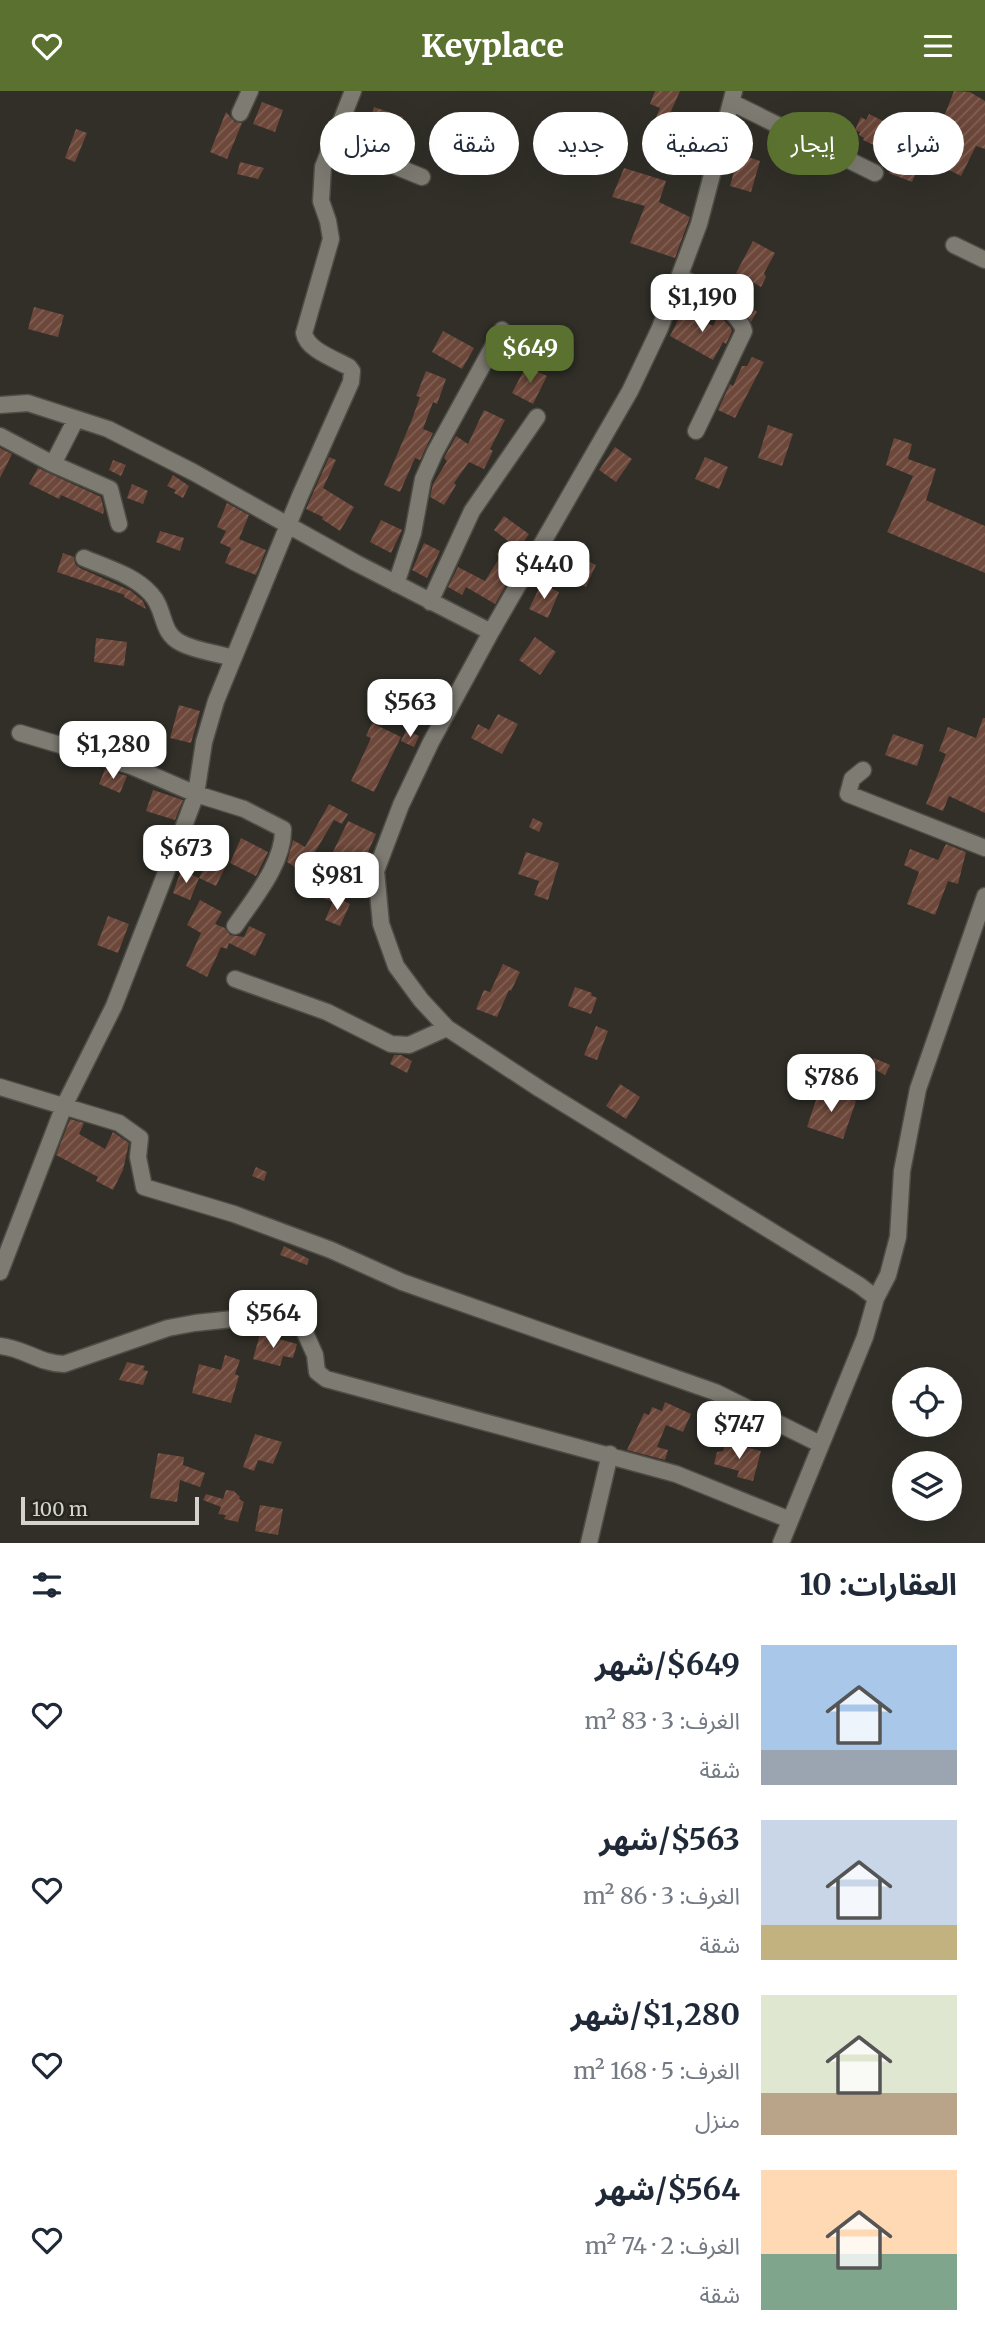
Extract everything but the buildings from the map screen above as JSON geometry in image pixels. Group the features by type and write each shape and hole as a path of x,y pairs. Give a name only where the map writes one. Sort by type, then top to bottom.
{"street":[{"path":"240,113 250,91"},
{"path":"345,112 353,91"},
{"path":"873,172 733,97 699,224 660,328 630,391 491,632 425,754 401,805 376,871 381,924 396,966 421,1000 447,1028 876,1298"},
{"path":"415,174 422,177"},
{"path":"0,1272 64,1106 114,1006 196,794 204,742 216,701 353,376 349,367 311,345 305,339 304,333 331,239 321,201 322,175"},
{"path":"954,245 985,260"},
{"path":"680,277 713,296 740,321 744,331 696,431"},
{"path":"396,584 413,533 423,479 502,330"},
{"path":"0,405 28,403 108,429 181,465 288,526 491,632"},
{"path":"430,601 472,511 537,417"},
{"path":"53,464 76,419"},
{"path":"0,436 53,464 110,489 119,524"},
{"path":"84,558 136,580 153,595 163,611 164,625 170,635 180,643 233,658"},
{"path":"20,733 131,766 196,794 244,809 283,829 282,846 265,881 235,926"},
{"path":"863,770 852,779 848,794 985,848"},
{"path":"781,1543 864,1337 876,1298 888,1275 898,1237 902,1171 918,1089 985,896"},
{"path":"235,978 327,1012 391,1044 408,1045 447,1028"},
{"path":"0,1087 120,1123 141,1138 138,1157 144,1187 233,1214 331,1251 402,1282 715,1392 820,1444"},
{"path":"0,1346 14,1347 54,1364 64,1364 168,1328 271,1315 303,1328 314,1355 317,1372 326,1379 676,1474 790,1520"},
{"path":"589,1543 610,1454"}]}
